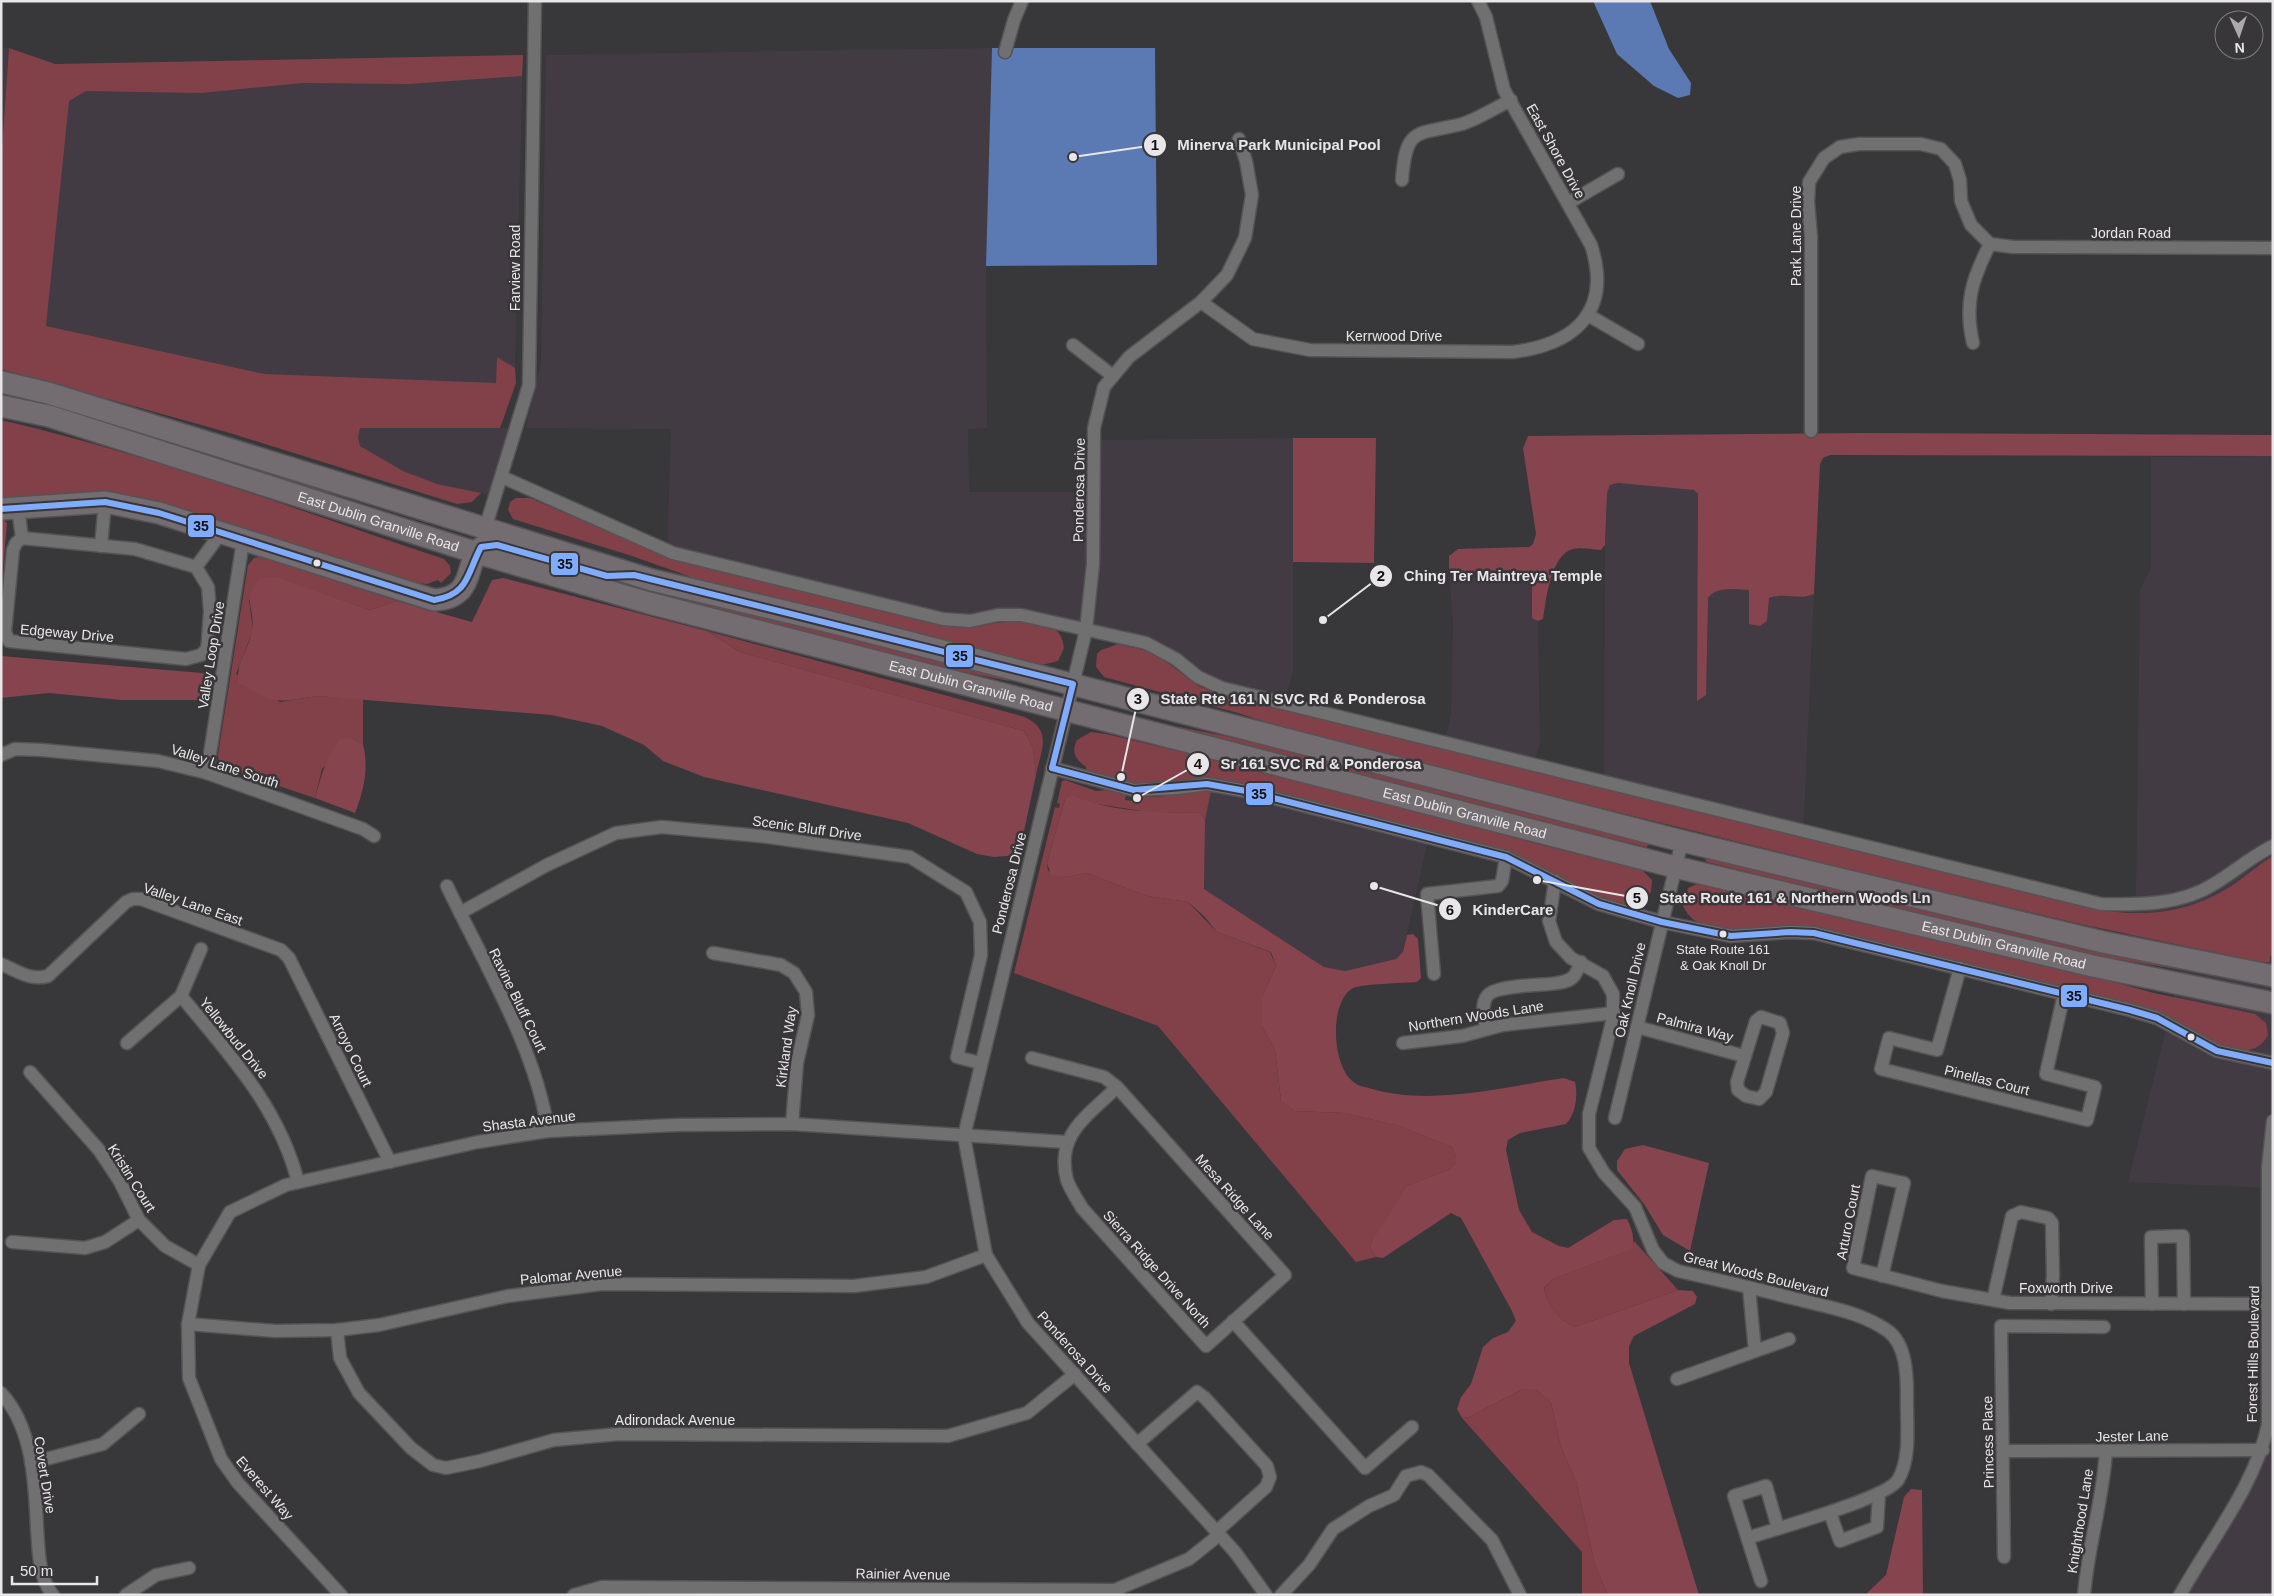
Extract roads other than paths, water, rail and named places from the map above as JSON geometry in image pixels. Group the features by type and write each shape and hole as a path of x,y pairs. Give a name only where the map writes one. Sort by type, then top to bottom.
{"main road":[{"name":"East Dublin Granville Road","path":"1,382 48,393 634,574 1073,684 1682,841 2103,942 2273,976"},
{"name":"East Dublin Granville Road","path":"1,406 49,416 477,553 649,603 1675,867 2093,966 2273,1003"},
{"path":"251,480 270,476 468,537 482,536 485,529"},
{"path":"10,508 105,502 159,513 434,600 445,600 462,589 477,553 481,547 487,544 497,545 607,576 634,574"},
{"path":"823,648 1040,692 1073,684"},
{"path":"1068,711 1099,708 1285,739"},
{"path":"2093,966 2205,976 2266,987 2273,986"}],"street":[{"name":"Farview Road","path":"485,529 529,384 535,1"},
{"path":"1005,52 1022,1"},
{"name":"East Shore Drive","path":"1478,1 1486,17 1504,90 1591,245 1598,266 1598,288 1588,315"},
{"path":"1402,180 1405,149 1414,136 1423,131 1464,123 1511,100"},
{"name":"Ponderosa Drive","path":"1239,139 1246,161 1252,195 1245,238 1227,274 1202,302 1129,357 1104,387 1094,428 1093,564 1086,630 1068,711 1052,768 980,1063 964,1136 986,1255 1028,1323 1235,1552 1266,1595"},
{"name":"Park Lane Drive","path":"1811,430 1811,237 1808,202 1809,182 1824,158 1840,147 1859,144 1921,144 1941,149 1955,164 1960,180 1961,201 1971,225 1990,244"},
{"path":"1568,203 1618,174"},
{"path":"1973,343 1969,325 1969,298 1977,269 1990,244"},
{"name":"Jordan Road","path":"1990,244 2014,247 2273,248"},
{"name":"Kerrwood Drive","path":"1202,302 1236,329 1253,339 1310,350 1522,351 1540,348 1578,329 1588,315"},
{"path":"1588,315 1638,344"},
{"path":"1073,344 1113,376"},
{"path":"502,477 673,553 944,619 970,621 998,615 1021,615 1146,643 1176,659 1198,677 1222,688 2101,904 2134,905 2161,902 2187,896 2213,885 2273,846"},
{"path":"102,546 105,502"},
{"path":"10,508 22,538 135,549 196,567 221,533"},
{"name":"Edgeway Drive","path":"22,538 16,543 13,550 5,632 8,641 186,658 201,656 207,649 210,611 208,587 196,567"},
{"name":"Valley Loop Drive","path":"207,774 243,541"},
{"name":"Valley Lane South","path":"1,755 16,749 158,761 207,774 363,829 374,836"},
{"path":"1052,768 1134,790 1161,790 1207,784 1246,791 1506,858 1556,880 1599,904 1662,922 1731,936 1790,932 1814,933 2157,1018 2217,1051 2273,1063"},
{"name":"Scenic Bluff Drive","path":"460,913 539,870 616,833 662,827 760,836 910,857 966,892 980,922 981,955 957,1057 980,1063"},
{"name":"Oak Knoll Drive","path":"1615,1118 1682,841"},
{"path":"1434,974 1427,894 1498,886 1502,881 1506,858"},
{"name":"Great Woods Boulevard","path":"1556,880 1549,922 1556,942 1571,958 1603,976 1613,994 1614,1013 1589,1114 1589,1148 1604,1173 1635,1207 1652,1250 1663,1263 1678,1271 1860,1316 1890,1332 1898,1344 1907,1378 1906,1455 1898,1480 1889,1488 1879,1493 1830,1513 1748,1538"},
{"name":"Ravine Bluff Court","path":"447,886 531,1061 548,1132"},
{"name":"Valley Lane East","path":"1,964 29,977 39,978 48,976 126,902 133,899 141,899 285,952"},
{"path":"127,1043 181,996 201,948"},
{"name":"Arroyo Court","path":"285,952 390,1162"},
{"name":"Kirkland Way","path":"713,953 781,965 794,972 806,992 808,1015 797,1063 792,1124"},
{"path":"1487,1029 1484,1004 1488,995 1495,991 1564,982 1574,977 1581,962"},
{"name":"Pinellas Court","path":"1960,968 1937,1050 1889,1038 1881,1069 2087,1120 2095,1087 2046,1074 2064,994"},
{"name":"Yellowbud Drive","path":"181,996 254,1085 287,1145 298,1182"},
{"name":"Northern Woods Lane","path":"1403,1043 1437,1040 1503,1025 1614,1013"},
{"name":"Palmira Way","path":"1758,1018 1773,1019 1780,1023 1783,1033 1766,1092 1759,1099 1746,1096 1738,1090 1737,1082 1744,1056 1758,1018"},
{"name":"Palmira Way","path":"1637,1027 1744,1056"},
{"name":"Mesa Ridge Lane","path":"1032,1058 1104,1078 1117,1087 1285,1275 1233,1321"},
{"name":"Kristin Court","path":"30,1072 99,1150 119,1180 139,1220 165,1246 199,1265"},
{"path":"964,1136 1066,1142 1117,1087"},
{"name":"Forest Hills Boulevard","path":"2180,1595 2243,1491 2263,1450 2268,1425 2268,1168 2273,1121"},
{"name":"Shasta Avenue","path":"188,1324 199,1265 230,1212 286,1185 298,1182 478,1142 548,1132 677,1125 792,1124 964,1136"},
{"name":"Sierra Ridge Drive North","path":"1066,1142 1064,1151 1067,1181 1082,1208 1206,1346 1233,1321 1365,1468 1412,1427"},
{"name":"Arturo Court","path":"1866,1271 1853,1268 1872,1176 1904,1183 1882,1276"},
{"path":"1993,1300 2012,1216 2021,1212 2048,1218 2052,1223 2051,1304"},
{"path":"12,1242 85,1248 105,1242 139,1220"},
{"path":"2152,1304 2151,1236 2182,1236 2184,1304"},
{"name":"Palomar Avenue","path":"188,1324 275,1330 337,1330 378,1325 508,1296 602,1284 854,1286 926,1277 986,1255"},
{"name":"Foxworth Drive","path":"1866,1271 1993,1300 2051,1304 2269,1304"},
{"path":"1749,1288 1755,1351"},
{"name":"Everest Way","path":"188,1324 189,1378 221,1459 238,1483 341,1595"},
{"name":"Princess Place","path":"2004,1557 2002,1326 2104,1327"},
{"name":"Adirondack Avenue","path":"337,1330 340,1358 359,1393 411,1448 434,1465 446,1468 480,1461 554,1440 601,1435 948,1436 1027,1413 1075,1374"},
{"path":"1677,1379 1789,1339"},
{"name":"Rainier Avenue","path":"574,1595 602,1587 631,1591 931,1592 1115,1590 1189,1559 1218,1534 1266,1487 1270,1476 1267,1466 1205,1398 1197,1392 1138,1444"},
{"name":"Covert Drive","path":"1,1393 9,1401 25,1436 36,1498 39,1561 48,1588 53,1595"},
{"path":"30,1463 103,1444 139,1414"},
{"name":"Jester Lane","path":"2002,1452 2263,1450"},
{"name":"Knighthood Lane","path":"2084,1595 2087,1562 2104,1476 2106,1451"},
{"path":"1281,1595 1309,1565 1333,1529 1369,1506 1394,1495 1406,1476 1421,1472 1428,1475 1492,1540 1520,1595"},
{"path":"1761,1581 1734,1496 1766,1486 1778,1528"},
{"path":"1830,1513 1840,1541 1877,1527 1879,1493"},
{"path":"126,1595 156,1574 189,1568"}],"water":[{"path":"1593,1 1650,1 1669,49 1691,83 1690,95 1678,98 1654,86 1617,54"},
{"path":"992,48 1155,48 1157,265 986,266"}],"place":[{"name":"Minerva Park Municipal Pool","path":"1073,157"},
{"name":"Ching Ter Maintreya Temple","path":"1323,620"},
{"name":"State Rte 161 N SVC Rd & Ponderosa","path":"1121,777"},
{"name":"Sr 161 SVC Rd & Ponderosa","path":"1137,798"},
{"name":"State Route 161 & Northern Woods Ln","path":"1537,880"},
{"name":"KinderCare","path":"1374,886"},
{"name":"State Route 161 & Oak Knoll Dr","path":"1723,934"}]}
